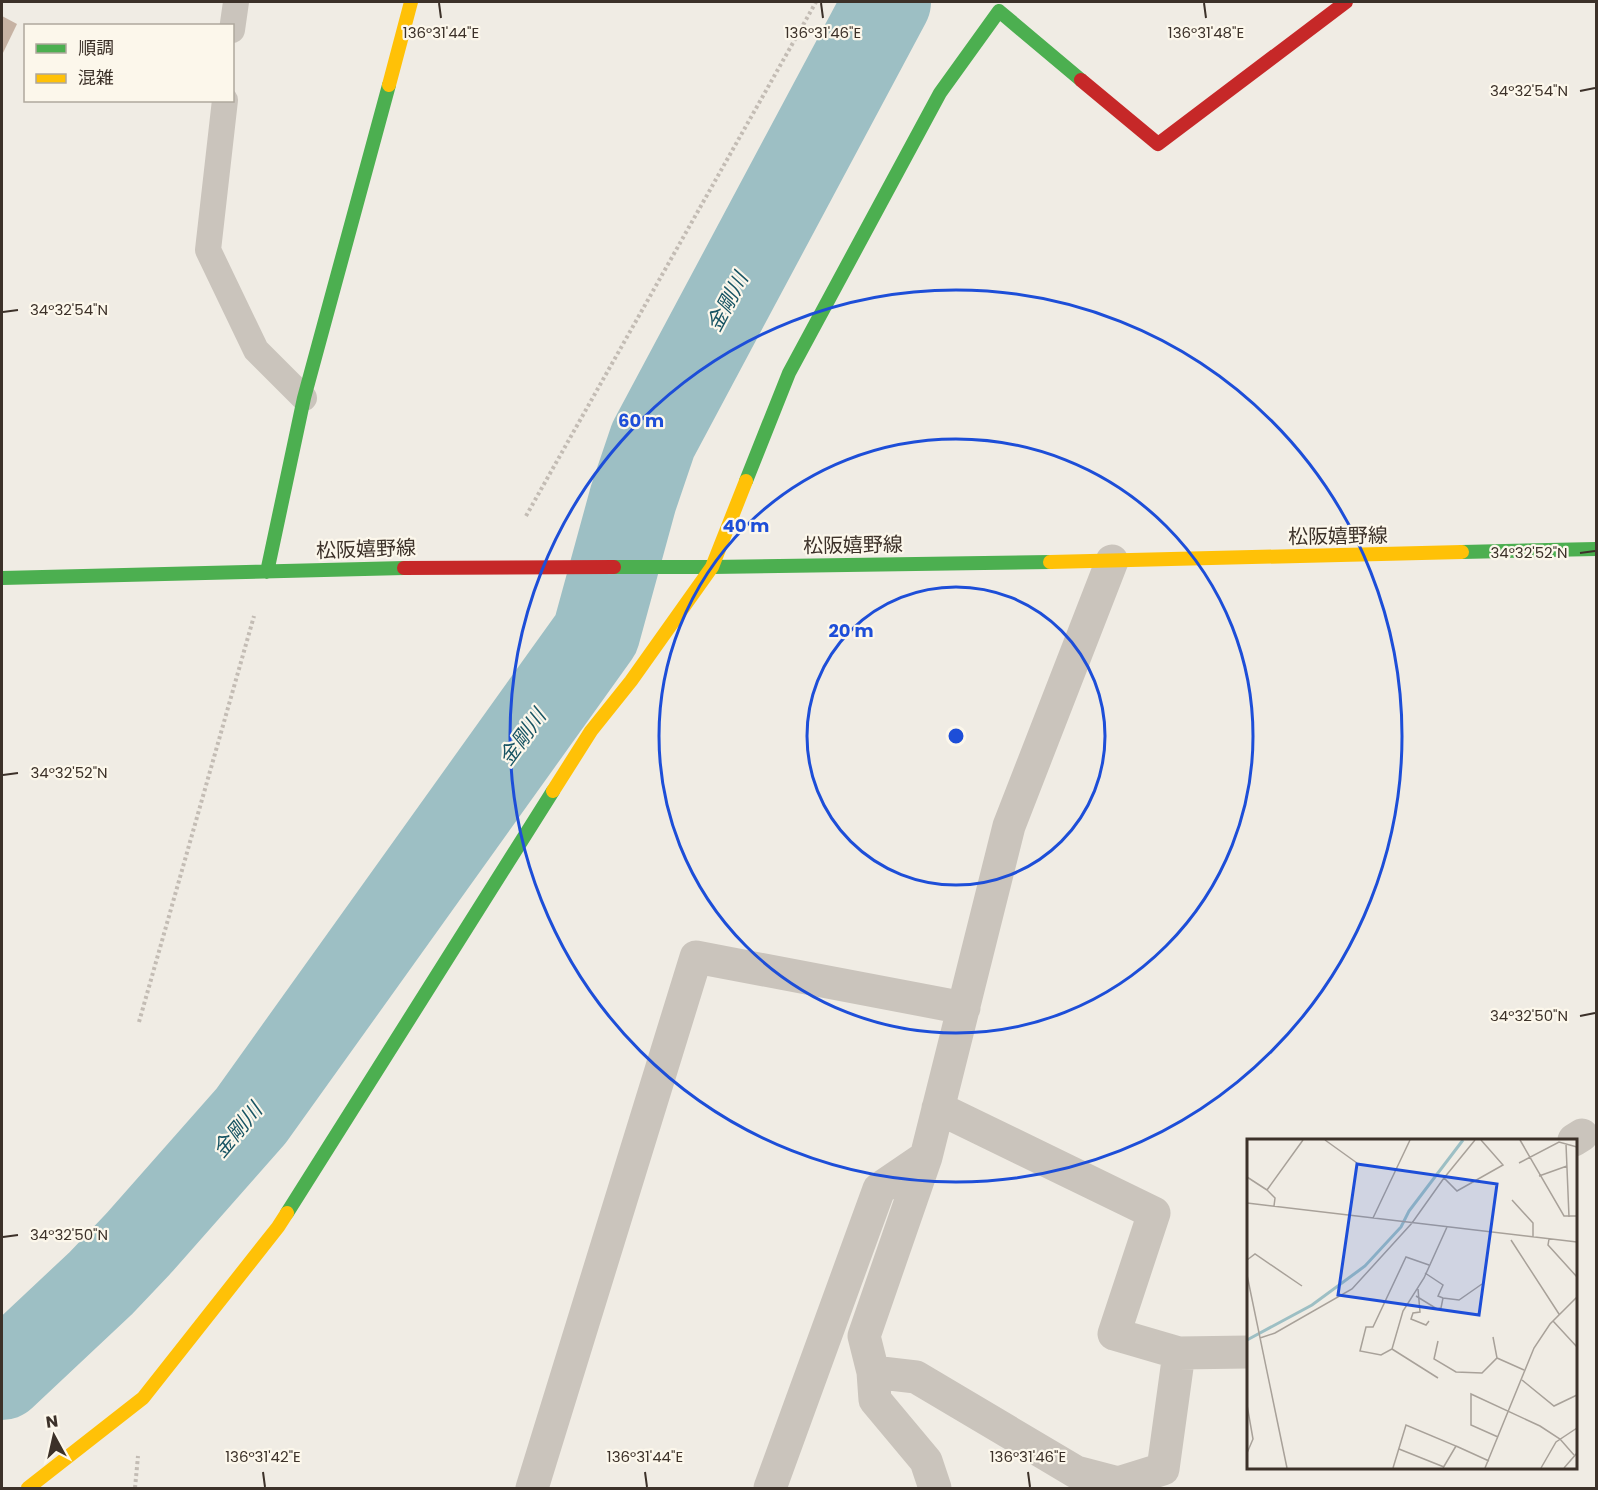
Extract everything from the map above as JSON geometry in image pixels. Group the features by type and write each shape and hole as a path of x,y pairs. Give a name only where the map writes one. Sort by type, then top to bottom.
{"street":[{"path":"267,572 304,398 411,2"},
{"path":"28,1488 143,1398 278,1227 591,731 631,681 712,567 789,373 940,93 1001,6 1158,144 1346,2"},
{"name":"松阪嬉野線","path":"2,578 428,567 712,567 1112,561 1596,549"},
{"path":"935,1488 926,1461 875,1400 873,1372 864,1336 926,1157 1009,826 1112,561"},
{"path":"532,1488 696,957 964,1008"},
{"path":"938,1108 1154,1213 1114,1334 1179,1353 1247,1352"},
{"path":"770,1488 879,1189 926,1157"},
{"path":"873,1372 916,1377 1076,1472 1118,1483 1164,1469 1179,1353"}],"lane":[{"path":"233,24 236,2"},
{"path":"225,102 208,249 256,350 304,398"}],"path":[{"path":"526,516 816,2"},
{"path":"139,1022 267,572"}],"building":[{"path":"2,16 17,24 2,55"}],"waterway":[{"name":"金剛川","path":"2,1376 101,1283 251,1116 596,634 633,499 653,440 887,2"}],"traffic: fast":[{"path":"746,481 789,373 940,93 999,11 1081,80"},
{"path":"267,572 304,398 389,85"},
{"path":"1462,552 1596,549"},
{"path":"614,567 1050,562"},
{"path":"2,578 404,568"},
{"path":"287,1213 553,791"}],"traffic: slow":[{"path":"389,85 411,2"},
{"path":"553,791 591,731 631,681 712,567 746,481"},
{"path":"1050,562 1462,552"},
{"path":"28,1488 143,1398 287,1213"}],"traffic: jam":[{"path":"1081,80 1158,144 1346,2"},
{"path":"404,568 614,567"}]}
